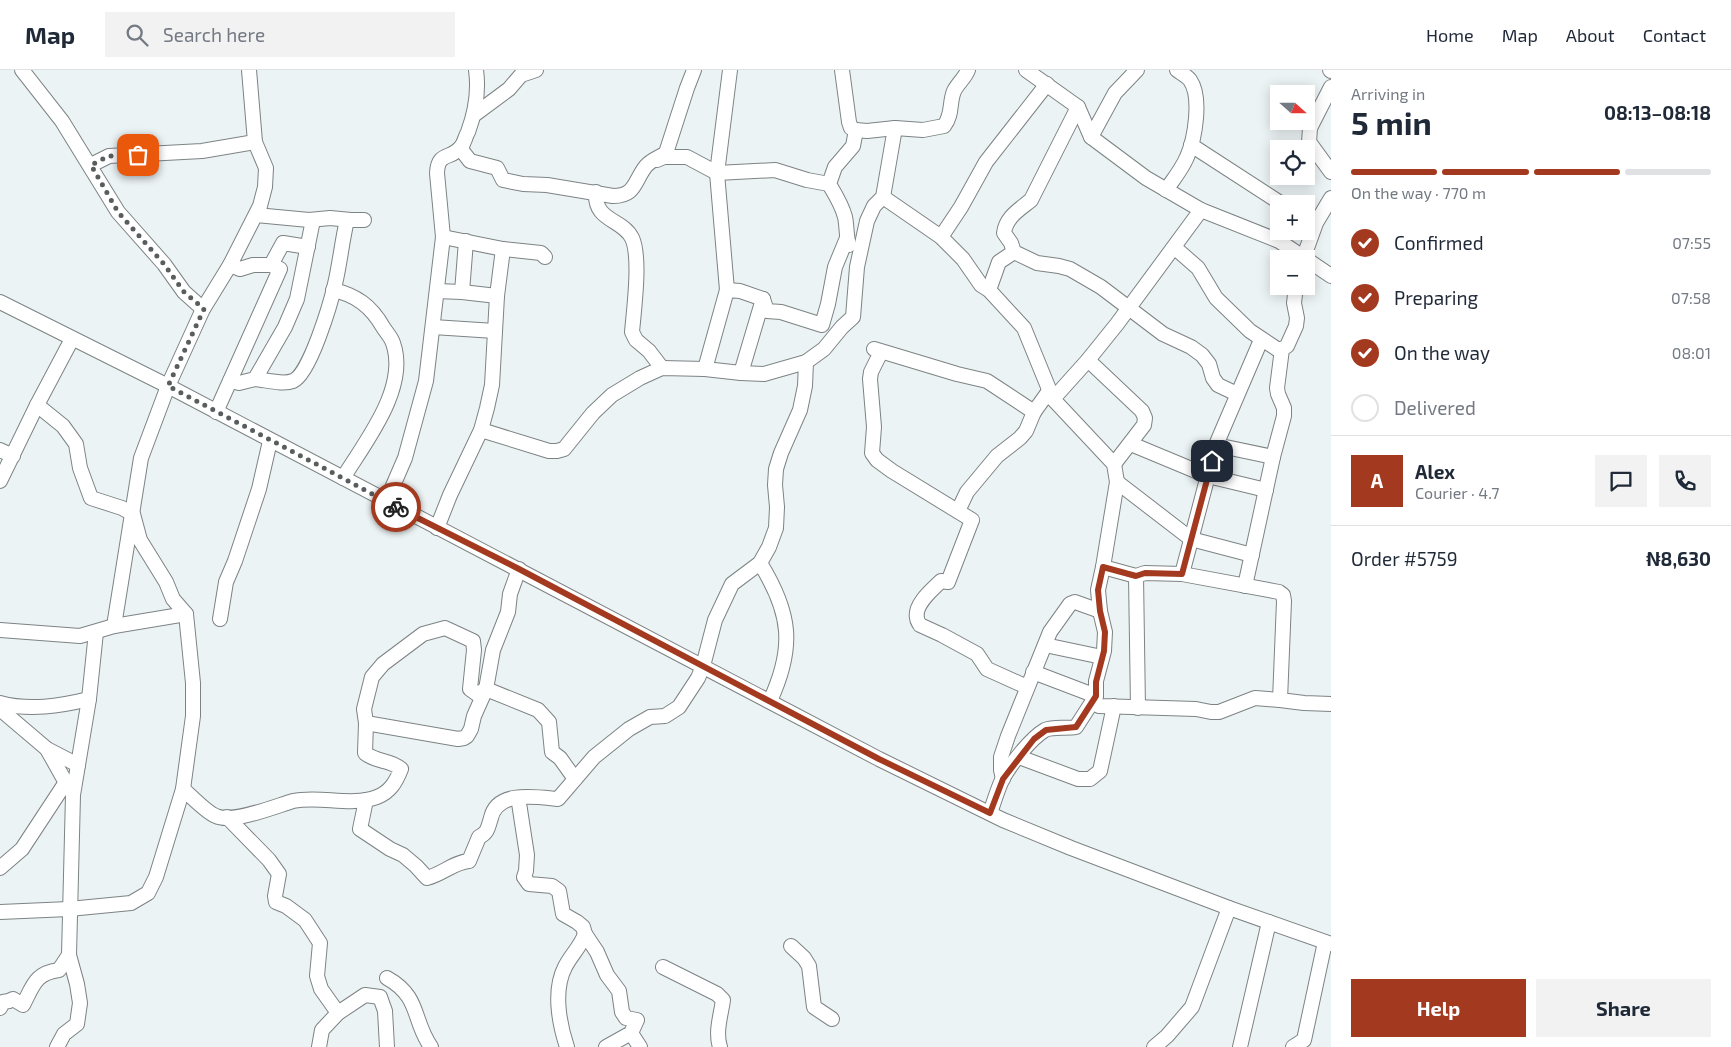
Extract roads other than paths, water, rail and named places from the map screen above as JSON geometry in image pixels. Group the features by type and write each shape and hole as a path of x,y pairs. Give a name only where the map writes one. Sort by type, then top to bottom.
{"street":[{"path":"22,70 62,120 118,212 164,264 184,292 204,309"},
{"path":"114,626 142,458 168,386 204,309 256,215 265,187 266,168 255,142 250,70"},
{"path":"386,502 405,458 426,381 443,237 437,164 442,158 460,148 465,141 474,115 477,86 476,70"},
{"path":"474,115 509,89 521,75 536,70"},
{"path":"460,148 470,161 497,168 503,180 624,196 632,189 647,164 666,153 694,70"},
{"path":"705,369 727,290 717,173 730,70"},
{"path":"842,70 849,122 851,128 856,130 894,128 924,130 944,126 949,119 954,91 962,82 968,70"},
{"path":"1026,70 1078,108 1091,137 1125,163 1201,210 1279,241 1293,250"},
{"path":"1091,137 1116,93 1137,70"},
{"path":"1166,190 1187,157 1193,136 1196,101 1193,75 1177,70"},
{"path":"941,237 961,207 986,162 1047,84"},
{"path":"1331,87 1327,102 1310,128 1308,142 1331,172"},
{"path":"1078,108 1031,200 1005,223 1004,233 1011,243 1014,252 1037,263 1070,269 1101,287 1163,334 1202,354 1209,364 1213,378 1218,385 1237,394"},
{"path":"481,430 557,452 564,448 593,413 612,395 640,378 662,368 705,369 764,374 806,362 824,349 853,317 857,267 867,221 874,206 883,197 894,128"},
{"path":"829,184 835,168 853,146 856,130"},
{"path":"91,165 109,156 202,151 255,142"},
{"path":"1191,145 1270,196"},
{"path":"647,164 664,157 687,157 717,173 775,170 807,180 829,184 838,199 845,218 847,238 857,267"},
{"path":"596,192 595,200 602,214 628,232 633,240 636,265 632,332 636,340 649,351 662,368"},
{"path":"883,197 941,237 1024,328 1051,395 1114,464 1117,482 1098,590 1105,632 1104,651 1096,682 1094,699 1076,727 1046,730 1034,739 1003,779 990,813"},
{"path":"1315,216 1331,198"},
{"path":"958,511 967,492 997,456 1026,431 1034,412 1088,360 1201,210"},
{"path":"256,215 313,220 330,218 364,220"},
{"path":"255,379 285,327 297,299 313,220"},
{"path":"230,381 239,383 255,379 283,382 293,381 299,377 315,347 333,290 347,220"},
{"path":"443,237 503,249 541,253 546,257"},
{"path":"763,299 767,310 781,312 822,325 828,304 834,267 847,238"},
{"path":"462,292 466,241"},
{"path":"271,265 283,243 308,247"},
{"path":"1174,247 1198,268 1216,298 1261,340 1277,349 1287,346 1296,326 1295,295"},
{"path":"437,528 450,494 481,430 492,385 497,296 503,249"},
{"path":"989,290 999,262 1014,252"},
{"path":"216,412 280,269 271,265 253,265 240,268 230,265"},
{"path":"1315,265 1331,276"},
{"path":"333,290 348,294 369,307 381,322 393,343 397,372 392,392 382,414 343,478"},
{"path":"727,290 740,291 763,299"},
{"path":"437,292 462,292 497,296"},
{"path":"741,373 763,299"},
{"path":"0,302 168,386 879,759 990,813 1078,851 1328,943 1301,1045"},
{"path":"433,327 495,331"},
{"path":"0,481 6,453 37,405 72,339"},
{"path":"1182,574 1216,445 1261,340"},
{"path":"1246,586 1273,457 1284,416 1284,408 1277,388 1282,349"},
{"path":"1027,686 988,669 977,654 942,634 920,625 916,617 918,608 929,593 941,581 948,582 972,520 892,472 877,460 872,453 874,427 870,379 877,350 956,374 987,381 1034,412"},
{"path":"1088,360 1142,411 1145,418 1144,426 1114,464"},
{"path":"366,800 360,829 390,849 403,855 427,878 438,876 461,862 469,861 479,837 490,826 494,809 503,800 517,798 558,799 594,757 629,729 650,717 665,716 679,707 698,678 715,620 732,584 760,563 769,547 776,528 776,469 800,410 805,386 806,362"},
{"path":"0,912 69,909 131,903 148,893 156,877 183,790 193,708 193,683 186,614 173,599 166,582 140,540 133,514 122,508 91,498 80,468 76,444 62,426 37,405"},
{"path":"220,619 226,582 235,561 259,488 270,441"},
{"path":"1131,444 1208,476 1266,490"},
{"path":"1216,445 1273,457"},
{"path":"1117,482 1191,539 1252,555"},
{"path":"760,563 771,581 787,626 784,666 770,701"},
{"path":"1103,567 1136,576 1145,573 1182,574 1279,592 1283,595 1280,700"},
{"path":"366,723 458,739 464,738 471,729 474,716 486,688 493,650 508,612 510,594 519,569"},
{"path":"1136,576 1138,708"},
{"path":"1003,779 1001,758 1008,736 1050,632 1070,604 1075,602 1100,611"},
{"path":"0,630 80,636 114,626 186,614"},
{"path":"183,790 216,817 227,817 258,813 295,801 366,800 390,789 397,780 400,769 395,764 372,759 365,753 366,723 364,709 372,677 383,664 423,634 445,628 473,641 474,650 470,689 477,694 486,688"},
{"path":"58,1047 64,1034 77,1024 80,1003 78,984 69,955 73,795 89,699 96,632"},
{"path":"1044,645 1102,657"},
{"path":"1033,672 1094,699 1099,706 1196,709 1219,712 1255,698 1304,704 1331,704"},
{"path":"486,688 538,710 548,722 552,752 560,758 575,779"},
{"path":"0,703 24,708 72,703 89,699"},
{"path":"1019,757 1078,779 1090,779 1100,771 1114,706"},
{"path":"0,708 47,749 78,765"},
{"path":"47,749 73,795"},
{"path":"0,868 22,848 66,782"},
{"path":"517,798 520,803 527,855 524,877 529,884 552,886 559,891 563,914 583,927 607,974 619,992 622,1012 626,1018 637,1020 630,1033 606,1047"},
{"path":"227,817 269,860 279,874 275,896 276,902 286,906 305,920 320,943 317,976 321,989 338,1013"},
{"path":"1154,1047 1167,1036 1192,1007 1229,908"},
{"path":"1240,1047 1269,922"},
{"path":"567,1047 559,1007 559,986 565,966 583,941 585,934"},
{"path":"791,946 804,958 809,966 814,1007 832,1019"},
{"path":"0,1008 2,1002 12,999 23,1006 38,978 47,972 59,970 69,955"},
{"path":"662,967 717,994 723,1000 719,1024 718,1041 720,1047"},
{"path":"387,978 404,991 413,1003 425,1038 431,1047"},
{"path":"319,1047 322,1030 338,1013 364,995 380,997 385,1011 387,1047"},
{"path":"630,1033 640,1047"}]}
